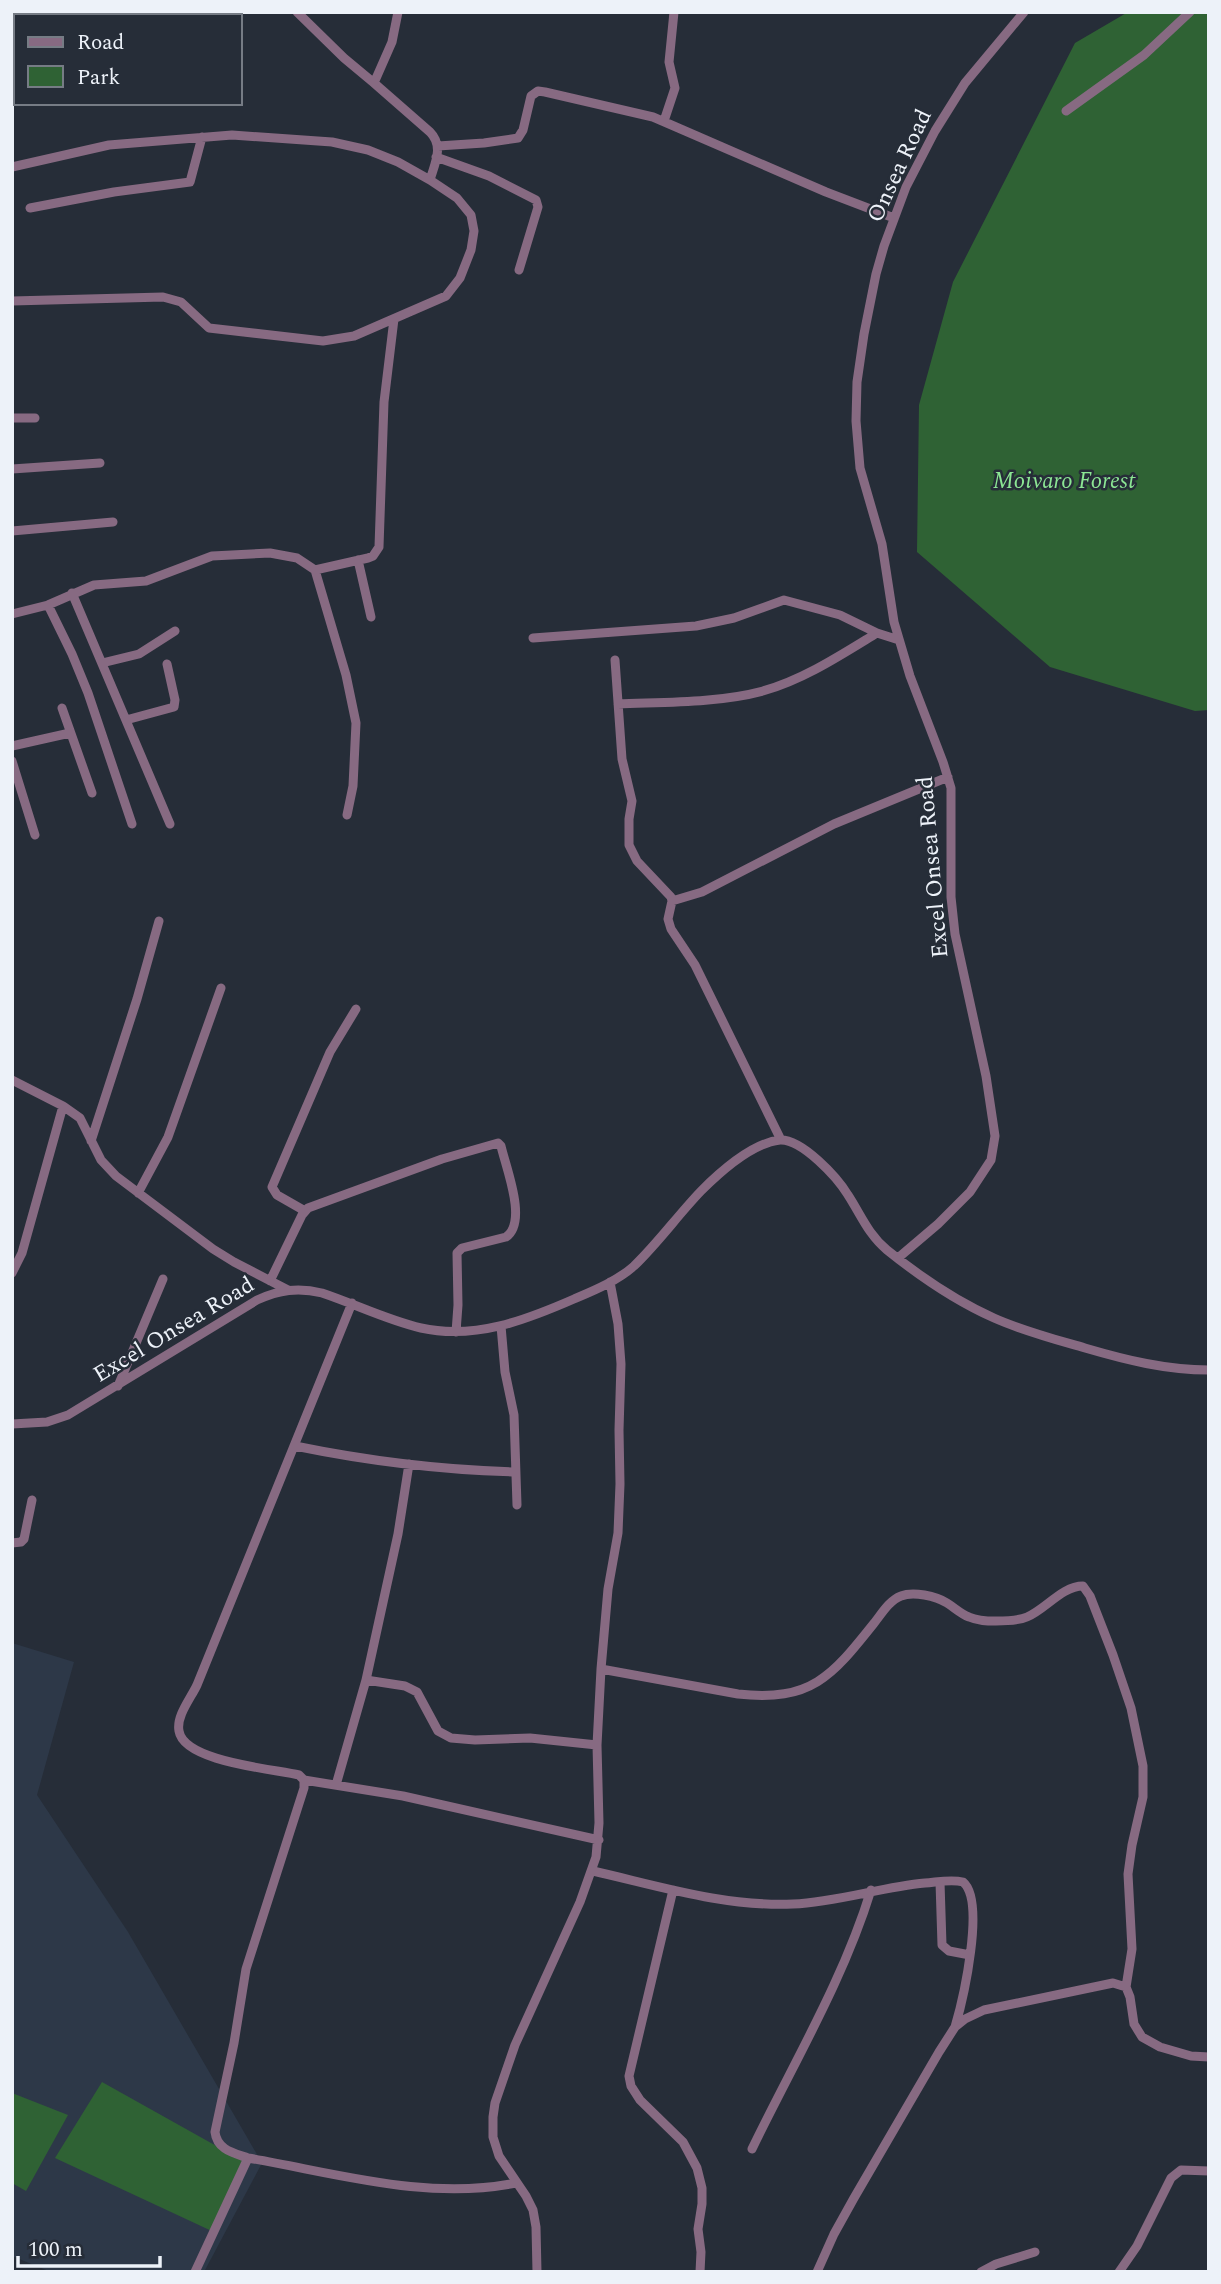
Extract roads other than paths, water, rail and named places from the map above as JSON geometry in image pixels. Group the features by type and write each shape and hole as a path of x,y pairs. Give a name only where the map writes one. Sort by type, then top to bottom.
{"street":[{"path":"297,12 344,58 437,140 430,180"},
{"path":"374,83 393,41 398,12"},
{"path":"664,121 675,88 669,62 674,12"},
{"name":"Onsea Road","path":"860,359 876,274 906,187 951,104 984,59 1024,12"},
{"path":"1066,111 1144,55 1190,12"},
{"path":"438,145 518,138 523,130 529,100 533,93 538,92 639,113 664,121 826,192 894,218"},
{"path":"12,167 108,145 202,137 232,135 332,142 384,156 430,180 457,198 471,215 474,231 471,250 460,278 446,296 354,336 323,341 209,328 181,302 163,297 12,301"},
{"path":"30,208 114,192 190,182 202,137"},
{"path":"436,157 489,176 536,200 538,207 519,270"},
{"path":"315,570 373,556 379,547 384,402 394,319"},
{"name":"Excel Onsea Road","path":"860,359 855,402 860,468 882,544 899,640 948,777 952,803 951,887 955,934 995,1125 995,1144 987,1168 970,1192 898,1258"},
{"path":"12,418 35,418"},
{"path":"12,469 100,463"},
{"path":"12,531 113,522"},
{"path":"12,614 48,605 94,585 146,581 212,556 282,554 297,558 315,570 346,675 356,723 353,786 347,815"},
{"path":"358,560 371,617"},
{"path":"72,593 170,824"},
{"path":"533,638 696,626 734,618 784,600 840,615 877,634 899,640"},
{"path":"48,605 88,693 132,824"},
{"path":"102,663 139,654 175,631"},
{"path":"618,704 703,699 762,691 824,664 877,634"},
{"path":"615,660 622,759 632,801 629,845 637,861 669,893 672,901 668,919 671,929 701,975 781,1140 789,1141 803,1149 831,1173 848,1195 867,1229 887,1250 975,1308 1020,1328 1154,1366 1209,1370"},
{"path":"127,720 174,707 175,700 167,664"},
{"path":"62,708 92,793"},
{"path":"12,746 70,733"},
{"path":"12,761 35,835"},
{"path":"672,901 702,892 834,824 948,777"},
{"path":"91,1141 159,921"},
{"path":"138,1193 168,1137 221,988"},
{"path":"305,1211 277,1195 272,1186 330,1052 356,1009"},
{"path":"12,1080 63,1106 80,1118 108,1168 138,1193 213,1249 288,1290"},
{"path":"12,1273 22,1253 63,1106"},
{"name":"Excel Onsea Road","path":"12,1424 58,1419 82,1408 257,1300 288,1290 308,1290 421,1328 456,1332 502,1326 568,1302 610,1282 633,1266 726,1167 759,1148 781,1140"},
{"path":"270,1281 305,1211 314,1205 442,1158 498,1143 514,1198 516,1224 512,1234 506,1237 462,1248 457,1252 456,1332"},
{"path":"118,1386 163,1279"},
{"path":"537,2272 533,2210 504,2165 492,2128 495,2104 515,2045 593,1871 598,1840 597,1745 601,1669 608,1589 618,1533 620,1484 621,1364 618,1324 610,1282"},
{"path":"352,1303 178,1729 184,1741 203,1753 229,1761 294,1774 304,1780 432,1802 598,1840"},
{"path":"502,1326 505,1372 514,1415 517,1505"},
{"path":"295,1447 409,1464 516,1472"},
{"path":"337,1785 366,1681 398,1534 409,1464"},
{"path":"12,1543 24,1539 32,1500"},
{"path":"601,1669 738,1694 779,1695 805,1688 830,1675 890,1603 901,1595 918,1595 944,1601 972,1619 1011,1621 1027,1617 1073,1588 1083,1586 1090,1596 1131,1708 1143,1766 1143,1797 1128,1874 1132,1949 1126,1987 1132,2003 1136,2029 1142,2037 1175,2052 1209,2057"},
{"path":"366,1681 405,1686 416,1692 438,1731 451,1738 530,1738 597,1745"},
{"path":"304,1780 246,1969 215,2133 216,2140 220,2146 248,2158 417,2187 467,2190 516,2183"},
{"path":"593,1871 673,1890 745,1903 822,1900 871,1890 940,1882 963,1882 969,1888 972,1919 970,1955 956,2027 854,2198 817,2272"},
{"path":"940,1882 942,1945 949,1951 970,1955"},
{"path":"673,1890 629,2076 631,2086 640,2100 677,2135 690,2151 697,2168 702,2196 698,2229 700,2272"},
{"path":"752,2149 837,1978 859,1927 871,1890"},
{"path":"956,2027 965,2019 984,2010 1103,1984 1118,1983 1126,1987"},
{"path":"195,2272 248,2158"},
{"path":"1119,2272 1137,2246 1164,2189 1176,2172 1187,2169 1209,2171"},
{"path":"981,2272 996,2264 1035,2252"}],"park label":[{"name":"Moivaro Forest","path":"1064,481"}]}
